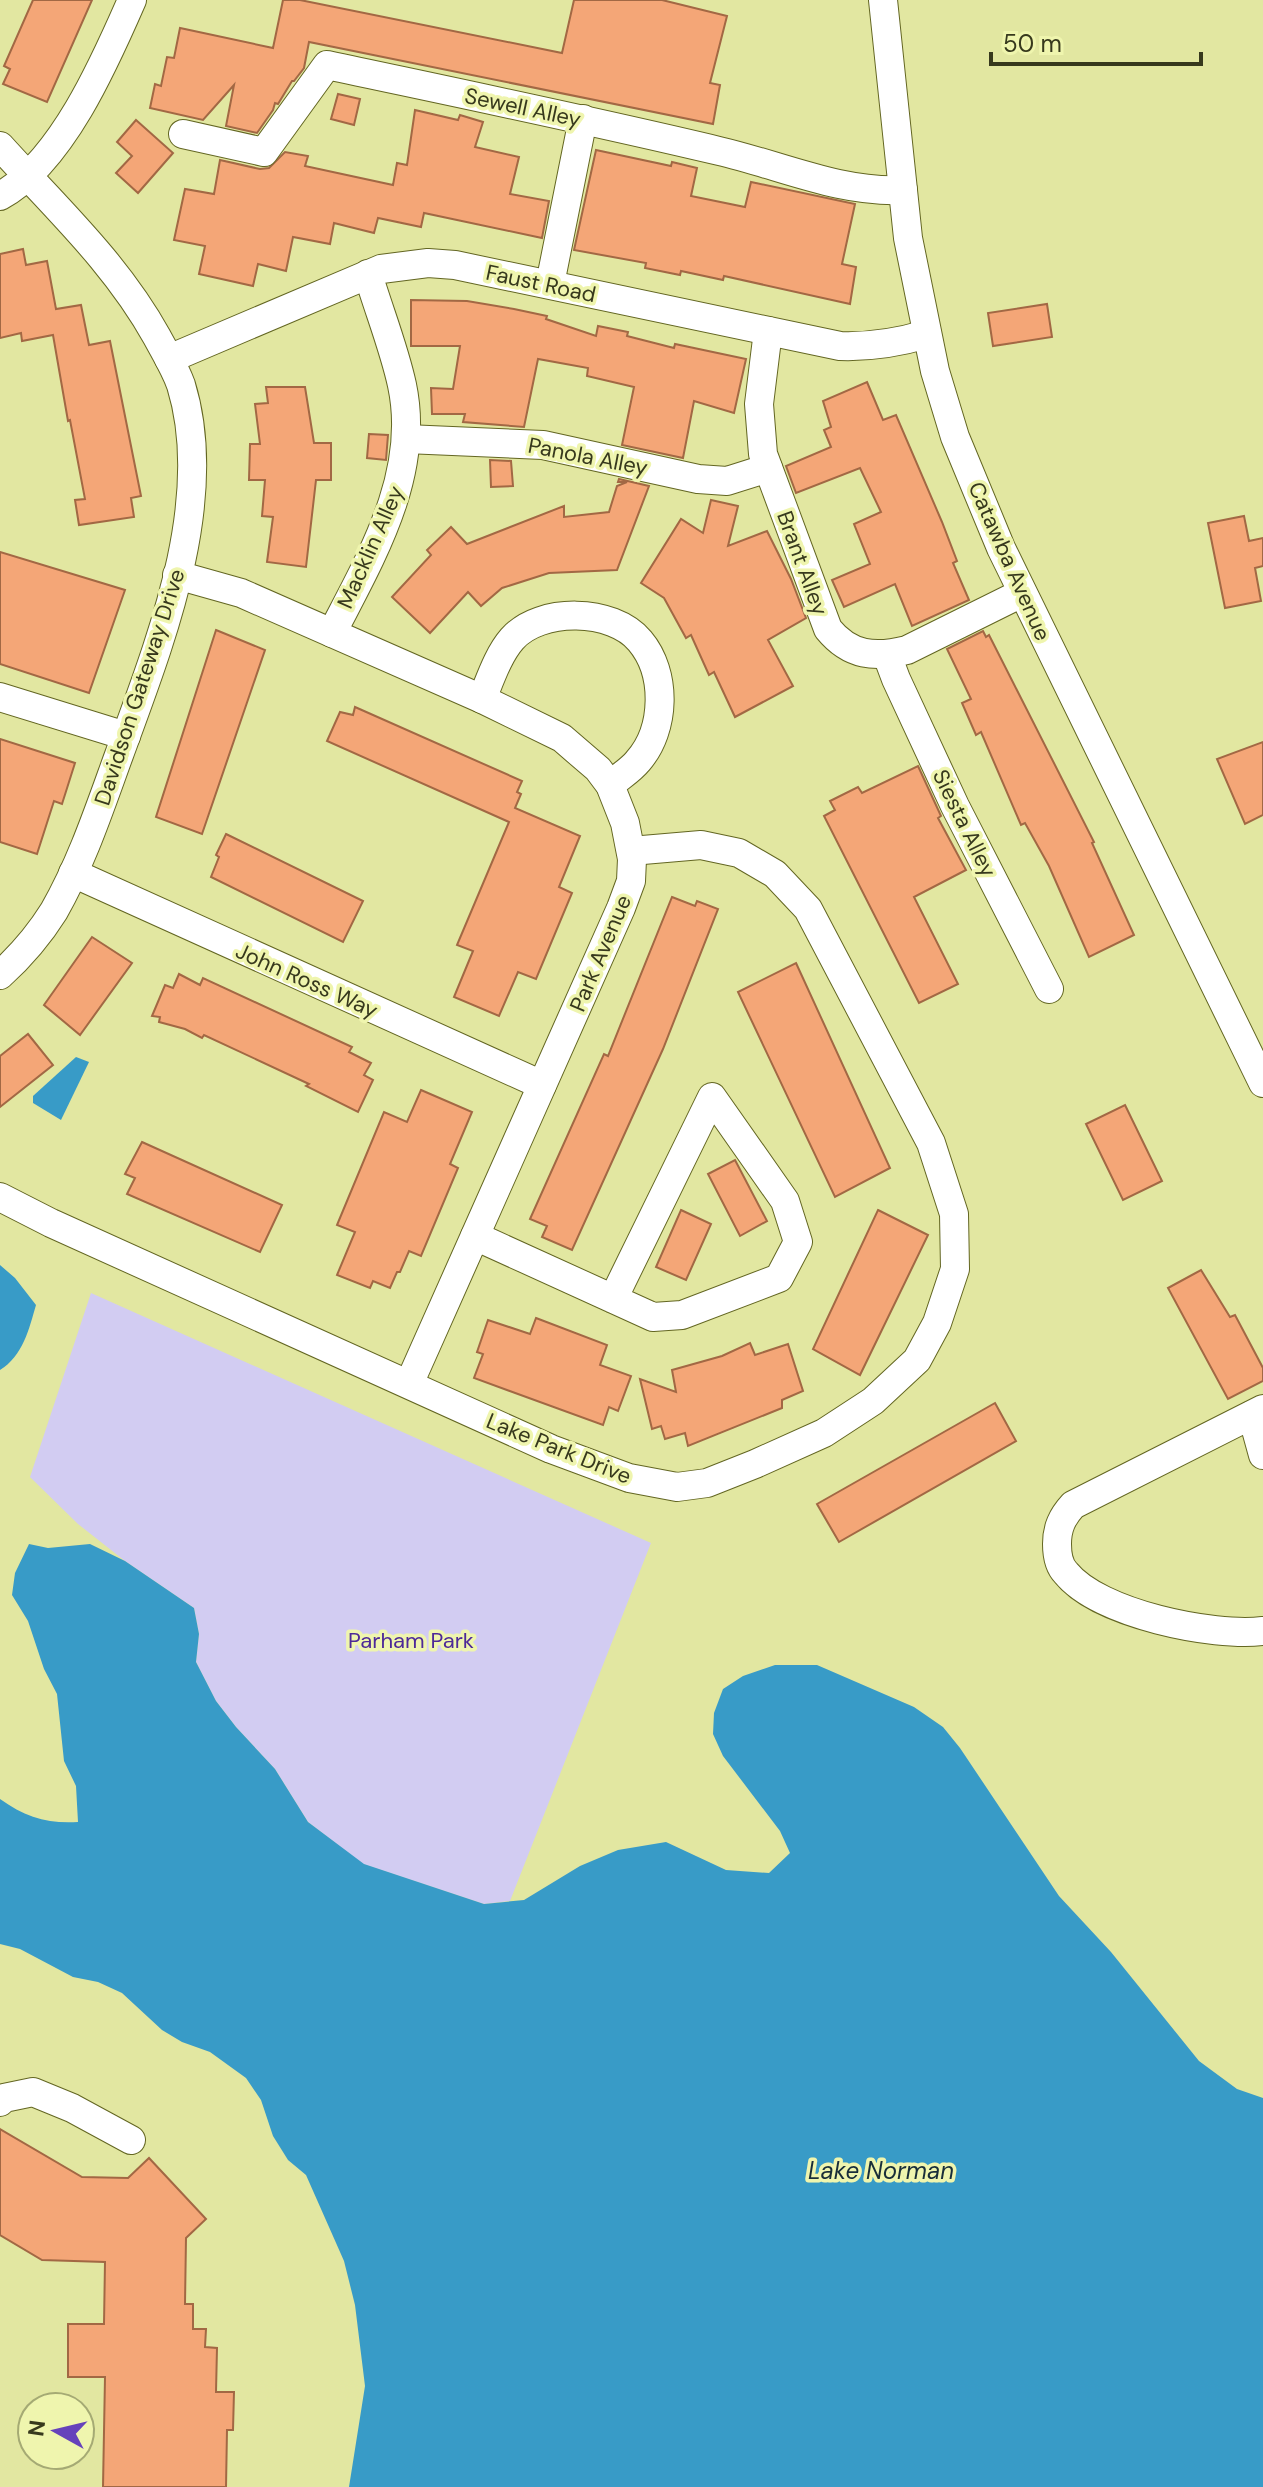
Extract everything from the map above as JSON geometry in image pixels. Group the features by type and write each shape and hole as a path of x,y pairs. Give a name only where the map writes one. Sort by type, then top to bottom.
{"street":[{"path":"0,196 28,176 45,157 83,101 132,0"},
{"name":"Catawba Avenue","path":"883,0 908,238 935,371 955,437 1022,593 1263,1083"},
{"name":"Sewell Alley","path":"183,134 264,152 327,65 725,152 851,187 903,190"},
{"path":"550,284 583,119"},
{"name":"Davidson Gateway Drive","path":"0,146 68,216 111,267 149,323 180,382 186,404 191,462 188,520 163,628 93,828 73,873 39,934 0,975"},
{"name":"Faust Road","path":"169,359 368,274 405,264 428,263 455,265 550,284 811,341 863,347 899,343 927,334"},
{"name":"Macklin Alley","path":"332,633 369,561 400,487 406,439 402,385 368,274"},
{"name":"Brant Alley","path":"768,331 759,404 763,454 768,468 828,629 837,640 861,654 887,655"},
{"name":"Panola Alley","path":"406,439 543,445 698,479 727,481 768,468"},
{"name":"Park Avenue","path":"177,575 241,593 482,699 562,738 598,769 610,785 625,823 631,851 631,881 621,908 409,1384"},
{"path":"887,655 907,650 1022,593"},
{"path":"482,699 511,639 530,624 555,616 583,615 613,622 639,639 653,662 660,694 657,728 639,760 610,785"},
{"name":"Siesta Alley","path":"887,655 955,806 1049,989"},
{"path":"0,697 126,736"},
{"name":"Lake Park Drive","path":"0,1197 51,1223 588,1464 629,1478 677,1487 707,1483 824,1433 873,1401 917,1360 937,1323 955,1269 954,1214 931,1143 808,909 775,874 739,853 701,845 631,851"},
{"name":"John Ross Way","path":"73,873 542,1085"},
{"path":"475,1236 613,1299 653,1317 682,1315 779,1278 798,1242 785,1201 712,1097 613,1299"},
{"path":"1263,1455 1257,1412 1073,1505 1061,1517 1057,1536 1057,1553 1063,1570 1077,1585 1115,1604 1169,1623 1203,1630 1263,1632"},
{"path":"0,2102 4,2098 33,2092 72,2108 131,2140"}],"green space":[{"name":"Parham Park","path":"91,1293 651,1543 510,1901 484,1904 363,1864 308,1822 275,1769 216,1701 196,1662 199,1634 194,1608 125,1561 78,1524 30,1477"}],"water":[{"path":"76,1057 89,1062 61,1120 33,1103 33,1096"},
{"path":"0,1265 15,1278 36,1305 20,1350 0,1370"},
{"name":"Lake Norman","path":"29,1544 48,1548 90,1544 125,1561 194,1608 199,1634 196,1662 216,1701 275,1769 308,1822 364,1864 484,1904 524,1900 580,1866 618,1850 666,1842 726,1870 769,1873 790,1853 780,1831 723,1756 713,1734 714,1713 723,1689 743,1676 775,1665 817,1665 914,1707 943,1727 1059,1896 1111,1952 1199,2061 1237,2089 1263,2098 1263,2487 349,2487 365,2386 355,2305 344,2261 306,2175 288,2160 273,2136 261,2100 246,2078 210,2052 182,2042 162,2030 122,1993 98,1982 73,1977 20,1949 0,1944 0,1799 37,1818 78,1822 76,1786 64,1761 57,1694 44,1669 28,1621 12,1595 15,1573"}],"building":[{"path":"33,0 92,0 47,102 3,84 10,69 4,66"},
{"path":"283,0 300,0 562,53 574,0 662,0 727,16 710,83 720,85 713,124 309,42 304,68 278,104 275,103 257,133 226,126 234,85 203,120 150,108 155,84 161,86 167,57 174,58 180,28 273,48"},
{"path":"338,94 360,99 354,125 331,119"},
{"path":"415,110 458,120 460,115 483,122 475,147 519,157 510,194 549,201 542,238 424,213 421,227 378,218 374,233 334,223 330,244 293,237 286,271 258,264 253,286 199,274 205,246 174,240 185,189 214,194 220,160 260,169 269,168 285,152 308,156 305,166 393,185 397,163 407,165"},
{"path":"136,120 173,153 138,193 116,173 132,156 117,142"},
{"path":"596,150 671,166 672,162 697,168 691,196 745,207 751,182 855,204 842,264 856,267 850,304 724,276 723,280 681,271 680,275 645,268 646,263 574,250"},
{"path":"23,249 26,265 47,261 56,309 81,305 89,345 110,341 141,496 131,498 134,517 79,525 75,500 85,499 53,335 22,341 21,333 0,338 0,254"},
{"path":"411,300 467,301 514,309 547,316 546,319 596,336 598,326 628,332 627,336 674,348 675,344 746,359 734,413 694,401 683,458 622,445 634,387 587,376 588,368 538,359 524,427 463,422 465,414 432,414 431,388 453,389 460,346 411,346"},
{"path":"1047,304 1052,337 993,346 988,313"},
{"path":"867,382 883,420 896,415 942,522 957,561 953,563 969,600 912,626 895,584 844,607 832,580 870,564 854,524 881,512 860,468 796,493 786,466 831,447 824,430 831,427 823,401"},
{"path":"266,387 305,387 314,443 331,443 331,480 316,480 306,567 267,562 273,517 262,516 265,480 249,480 250,444 260,444 255,404 268,403"},
{"path":"369,434 388,435 386,460 367,458"},
{"path":"490,460 511,461 513,486 491,487"},
{"path":"619,479 649,486 617,570 549,573 502,588 481,606 468,592 430,633 392,597 431,555 427,550 451,527 467,544 564,506 564,517 609,512 617,486 627,482 618,482"},
{"path":"711,500 738,506 728,546 767,531 806,618 768,640 793,686 735,717 714,672 709,675 691,635 686,638 664,598 641,583 681,519 703,533"},
{"path":"1244,516 1249,541 1263,538 1263,566 1255,568 1261,601 1225,608 1208,523"},
{"path":"0,552 125,590 89,693 0,664"},
{"path":"216,630 265,650 202,834 156,817"},
{"path":"983,631 986,637 989,635 1094,842 1134,935 1089,957 1049,866 1025,823 1021,825 981,732 976,735 962,703 971,699 947,649"},
{"path":"355,707 522,781 515,808 580,836 559,887 572,893 536,979 518,972 499,1016 454,997 473,951 457,945 509,822 327,741 340,712 353,715"},
{"path":"0,739 75,763 62,804 54,801 37,854 0,842"},
{"path":"1263,742 1263,815 1245,824 1217,759"},
{"path":"918,766 941,816 938,818 966,870 914,897 958,984 919,1003 824,816 835,810 830,801 858,787 862,793"},
{"path":"226,834 363,901 343,942 211,877 219,857 216,855"},
{"path":"672,897 695,906 697,901 718,909 663,1049 572,1250 542,1237 547,1226 530,1219 604,1054 608,1056"},
{"path":"92,937 132,963 80,1035 44,1005"},
{"path":"796,963 890,1168 835,1197 738,992"},
{"path":"179,974 200,985 203,978 352,1047 349,1052 371,1063 364,1075 373,1080 358,1112 306,1086 309,1084 204,1035 202,1038 185,1029 159,1022 160,1017 152,1016 165,985 173,988"},
{"path":"28,1034 53,1065 0,1107 0,1056"},
{"path":"421,1090 472,1112 450,1164 458,1168 421,1256 409,1251 390,1288 373,1281 370,1288 337,1275 355,1232 337,1225 384,1112 407,1122"},
{"path":"1125,1105 1162,1181 1123,1200 1086,1124"},
{"path":"142,1142 282,1205 260,1252 127,1194 135,1178 125,1174"},
{"path":"735,1160 767,1221 740,1236 708,1174"},
{"path":"681,1210 711,1224 686,1280 656,1267"},
{"path":"878,1210 928,1235 860,1375 813,1349"},
{"path":"1201,1270 1230,1317 1235,1315 1263,1368 1263,1381 1228,1399 1168,1288"},
{"path":"536,1318 607,1345 600,1365 631,1376 618,1411 609,1407 603,1425 474,1378 483,1354 477,1352 488,1320 530,1334"},
{"path":"750,1343 755,1355 788,1344 803,1391 782,1400 782,1408 688,1446 685,1433 665,1439 661,1426 652,1429 640,1379 676,1392 672,1370 722,1356"},
{"path":"995,1403 1016,1441 839,1542 817,1504"},
{"path":"0,2129 82,2177 128,2178 149,2158 206,2219 186,2238 185,2304 193,2304 193,2329 206,2329 205,2347 217,2348 216,2392 234,2392 233,2430 227,2430 226,2487 103,2487 105,2377 68,2377 68,2324 104,2324 105,2262 42,2260 0,2235"}]}
